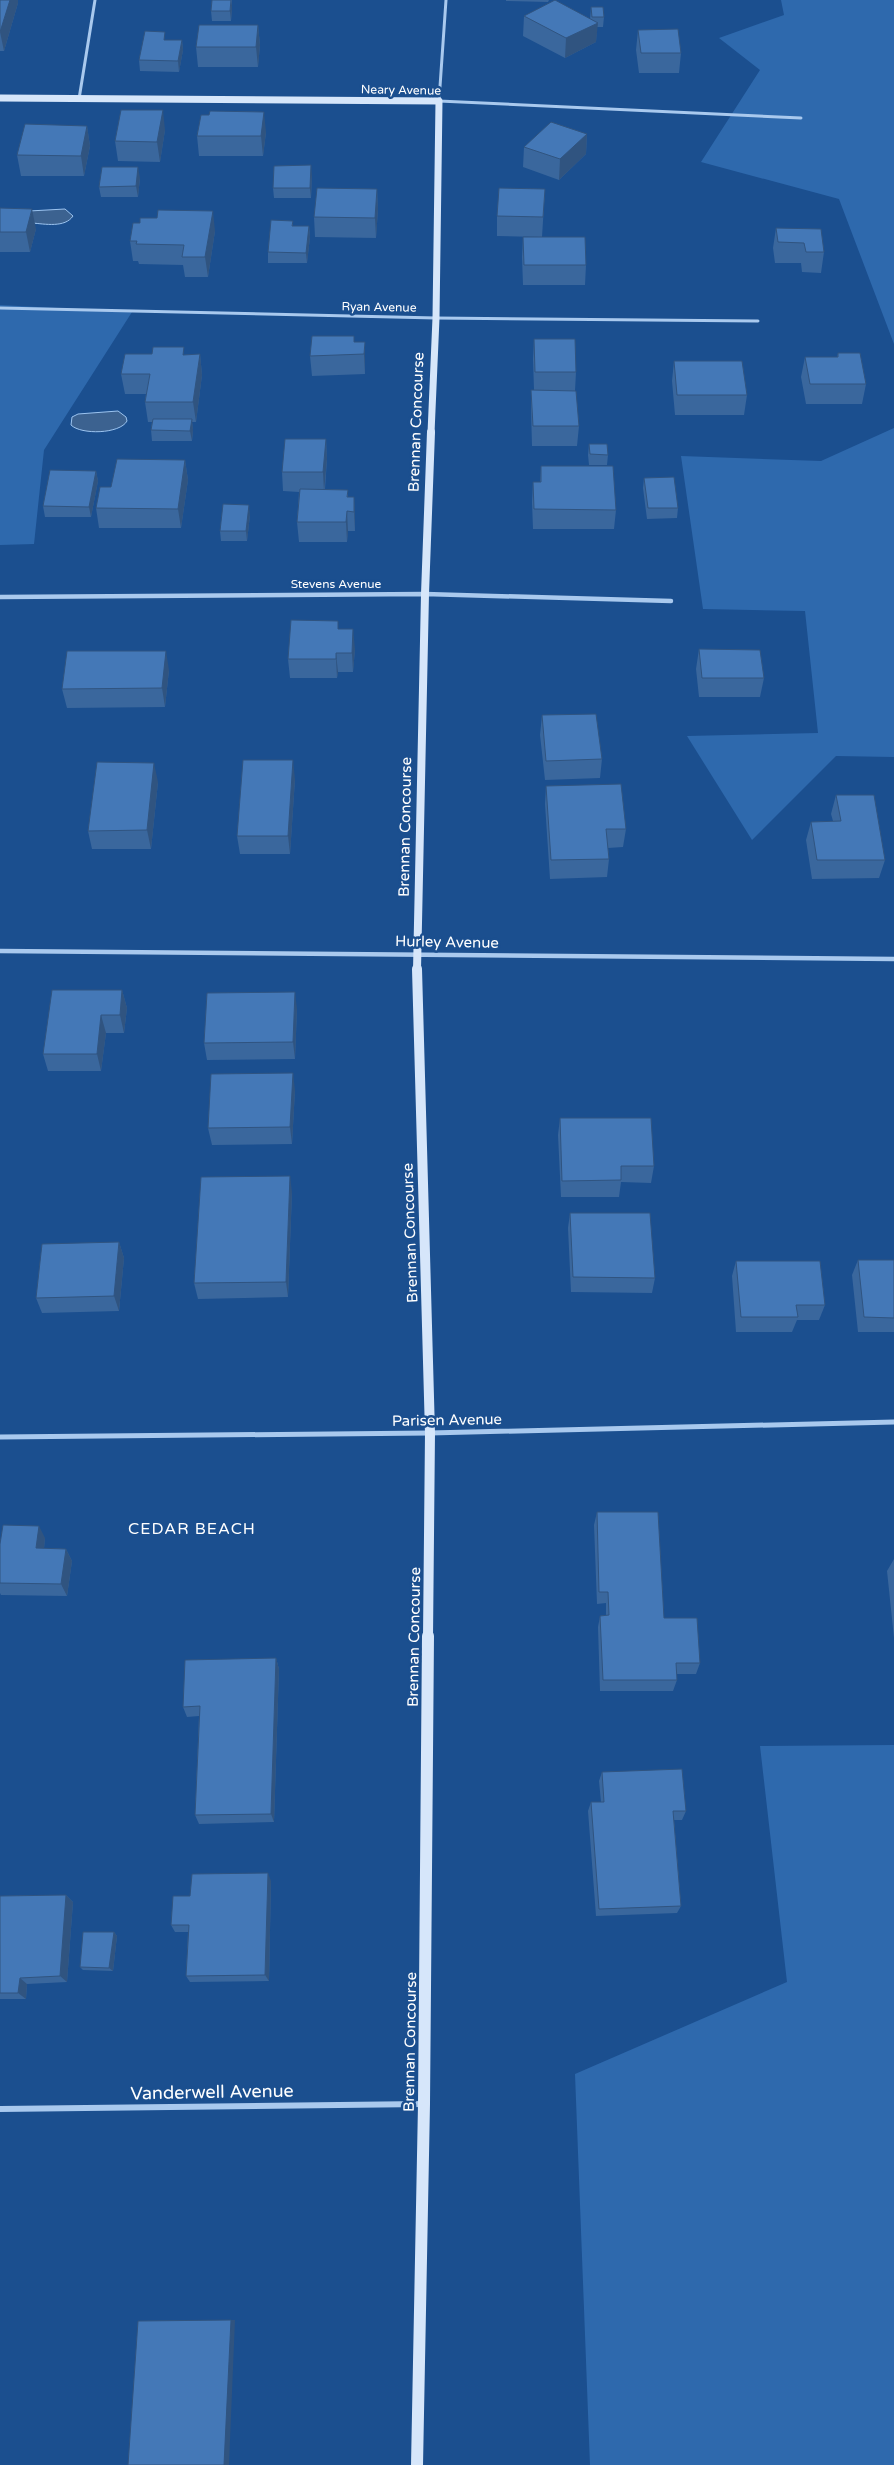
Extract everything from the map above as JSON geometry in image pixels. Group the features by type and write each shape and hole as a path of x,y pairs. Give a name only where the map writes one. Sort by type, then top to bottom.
{"main road":[{"name":"Neary Avenue","path":"0,98 439,101"},
{"name":"Brennan Concourse","path":"417,2465 424,2104 430,1433 417,954 425,594 436,318 439,101"}],"street":[{"path":"79,98 95,0"},
{"name":"Brennan Concourse","path":"439,101 446,0"},
{"name":"Neary Avenue","path":"439,101 801,118"},
{"name":"Ryan Avenue","path":"0,308 436,318 758,321"},
{"name":"Stevens Avenue","path":"0,597 425,594 671,600"},
{"name":"Hurley Avenue","path":"0,951 894,959"},
{"name":"Parisen Avenue","path":"0,1437 430,1433 894,1422"},
{"name":"Vanderwell Avenue","path":"0,2109 424,2104"}],"shaded area":[{"path":"781,0 894,0 894,344 839,199 701,162 760,70 719,38 784,15"},
{"path":"65,209 73,216 60,224 32,223 29,211"},
{"path":"0,305 132,312 44,450 34,544 0,545"},
{"path":"118,411 126,417 127,421 117,429 91,432 71,425 72,417 78,414"},
{"path":"894,428 894,757 836,756 752,840 687,736 818,733 805,611 703,609 681,456 821,461"},
{"path":"894,1745 894,2465 590,2465 575,2074 787,1982 760,1746"}],"building":[{"path":"0,0 10,0 0,32"},
{"path":"212,0 231,0 230,11 211,11"},
{"path":"555,0 598,23 566,38 524,16"},
{"path":"591,7 603,7 604,17 592,17"},
{"path":"199,25 258,25 256,47 196,47"},
{"path":"678,29 681,53 641,53 638,30"},
{"path":"145,31 165,32 164,40 182,40 178,61 139,60"},
{"path":"121,110 163,110 157,142 115,141"},
{"path":"210,111 264,112 261,136 197,136 201,115 209,115"},
{"path":"551,122 587,134 560,159 524,147"},
{"path":"25,124 87,126 81,156 17,155"},
{"path":"311,165 310,188 273,188 274,166"},
{"path":"102,167 138,167 136,186 99,187"},
{"path":"317,188 377,189 375,218 314,217"},
{"path":"499,188 545,189 543,217 497,216"},
{"path":"0,208 32,209 26,232 0,232"},
{"path":"158,210 213,211 205,257 182,257 184,245 136,244 137,241 130,241 133,223 140,223 140,218 157,218"},
{"path":"271,220 293,221 292,226 309,226 306,253 268,252"},
{"path":"776,228 821,229 824,252 806,252 804,243 778,242"},
{"path":"523,237 585,237 586,265 524,265"},
{"path":"312,336 354,336 354,342 365,342 364,354 310,356"},
{"path":"534,339 575,339 576,372 535,372"},
{"path":"153,347 184,347 183,355 200,354 193,402 145,402 150,374 121,374 125,354 152,354"},
{"path":"838,353 860,353 866,384 810,384 805,357 838,357"},
{"path":"674,361 742,361 747,395 677,395"},
{"path":"531,390 576,391 579,426 533,426"},
{"path":"153,419 192,419 190,431 151,430"},
{"path":"285,439 326,439 323,472 282,472"},
{"path":"589,444 607,444 608,455 590,454"},
{"path":"117,459 185,460 178,509 96,508 100,487 111,487"},
{"path":"541,466 613,466 616,510 534,509 533,482 541,482"},
{"path":"50,470 96,471 89,507 43,506"},
{"path":"674,477 678,508 648,508 644,478"},
{"path":"300,489 348,490 347,497 354,497 354,512 347,511 346,522 297,522"},
{"path":"223,504 249,505 246,531 220,531"},
{"path":"291,620 338,621 338,629 353,629 352,653 336,653 336,659 288,659"},
{"path":"699,649 760,650 764,678 702,678"},
{"path":"67,651 166,651 162,688 62,689"},
{"path":"596,714 602,759 546,761 542,715"},
{"path":"243,760 293,760 288,836 237,836"},
{"path":"97,762 154,763 147,830 88,831"},
{"path":"621,784 626,829 606,829 609,859 551,860 546,786"},
{"path":"836,795 874,795 885,860 817,860 811,822 841,821"},
{"path":"52,990 122,990 120,1015 101,1015 97,1054 43,1054"},
{"path":"295,992 293,1042 204,1043 207,993"},
{"path":"293,1073 290,1127 208,1128 211,1074"},
{"path":"560,1118 651,1118 654,1166 621,1166 621,1180 562,1181"},
{"path":"290,1176 286,1282 194,1283 201,1177"},
{"path":"570,1213 650,1213 655,1278 573,1277"},
{"path":"119,1242 114,1296 36,1298 42,1244"},
{"path":"858,1260 894,1260 894,1318 864,1317"},
{"path":"736,1261 820,1261 825,1305 796,1305 798,1317 741,1317"},
{"path":"597,1512 658,1512 664,1618 697,1618 700,1663 676,1663 677,1680 603,1680 600,1616 609,1615 608,1592 599,1592"},
{"path":"3,1525 39,1526 36,1548 66,1549 61,1584 0,1583 0,1544"},
{"path":"276,1658 271,1814 195,1815 200,1706 183,1707 185,1660"},
{"path":"682,1769 686,1811 673,1811 681,1906 599,1909 591,1802 604,1802 602,1772"},
{"path":"268,1873 265,1975 186,1976 189,1925 171,1925 173,1896 190,1896 192,1874"},
{"path":"66,1895 60,1976 20,1978 18,1993 0,1993 0,1896"},
{"path":"83,1932 114,1932 109,1968 80,1967"},
{"path":"231,2320 224,2465 128,2465 138,2321"}],"district":[{"name":"CEDAR BEACH","path":"192,1528"}]}
